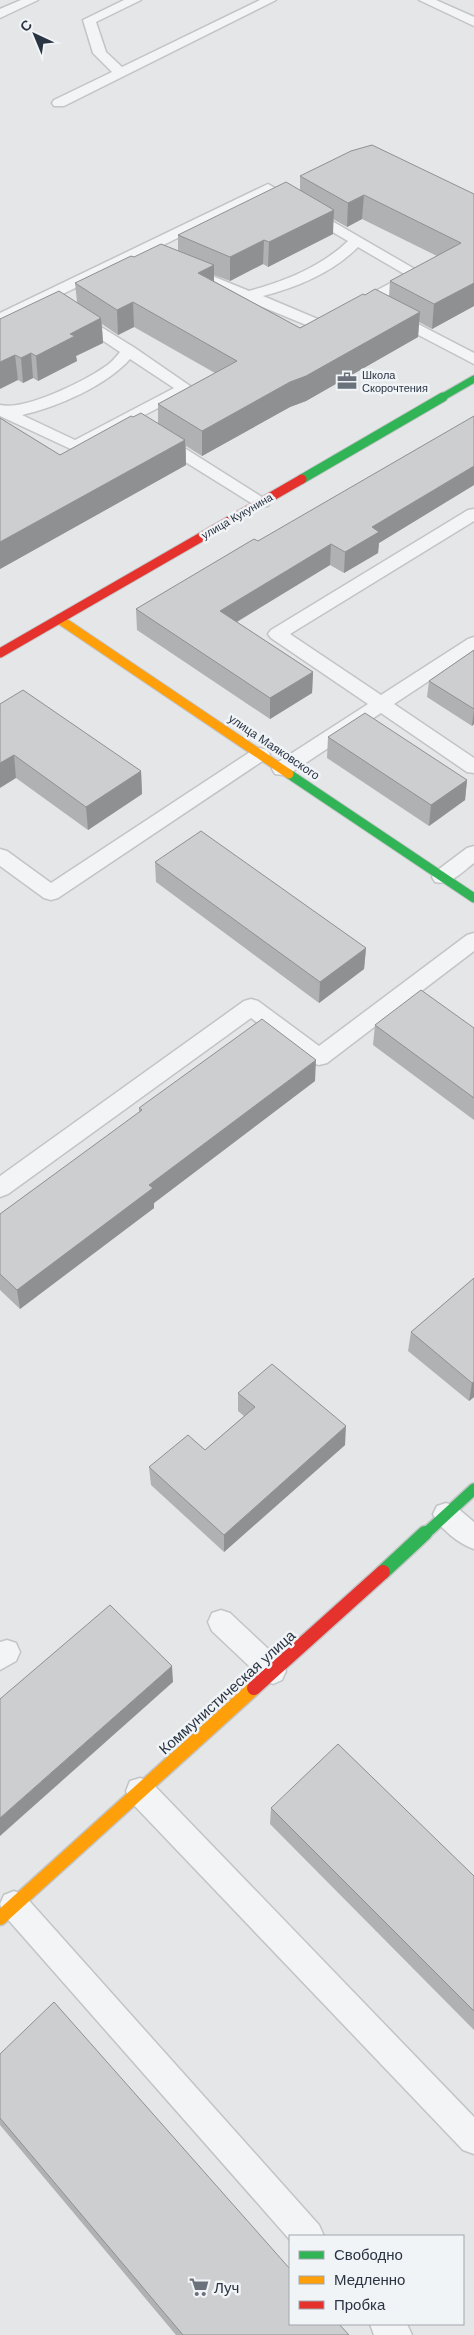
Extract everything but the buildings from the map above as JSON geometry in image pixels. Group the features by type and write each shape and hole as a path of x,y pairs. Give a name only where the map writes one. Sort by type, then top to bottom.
{"street":[{"name":"улица Кукунина","path":"0,653 474,379"},
{"name":"улица Маяковского","path":"59,619 474,898"},
{"name":"Коммунистическая улица","path":"7,1912 474,1489"}],"lane":[{"path":"0,14 32,0"},
{"path":"121,73 100,53 89,20 135,0"},
{"path":"58,103 270,0"},
{"path":"426,0 474,22"},
{"path":"0,319 268,188 417,275 321,326 139,252"},
{"path":"247,296 281,288 342,256 357,240"},
{"path":"4,412 75,446 185,388 46,297"},
{"path":"366,302 474,359"},
{"path":"4,412 44,404 113,369 129,351"},
{"path":"126,419 262,502"},
{"path":"474,514 276,634 474,767"},
{"path":"282,769 474,643"},
{"path":"0,856 51,892 260,754"},
{"path":"442,876 474,853"},
{"path":"0,1188 251,1007 319,1057 474,940"},
{"path":"446,1514 474,1538"},
{"path":"221,1622 272,1672"},
{"path":"140,1791 474,2138"},
{"path":"7,1912 307,2235"},
{"path":"387,2325 396,2335"}],"traffic: fast":[{"path":"302,479 474,379"},
{"path":"289,774 474,898"},
{"path":"383,1572 474,1489"}],"traffic: slow":[{"path":"59,619 289,774"},
{"path":"0,1918 254,1688"}],"traffic: jam":[{"path":"0,653 302,479"},
{"path":"254,1688 383,1572"}],"place":[{"name":"Школа Скорочтения","path":"347,381"},
{"name":"Луч","path":"199,2287"}]}
